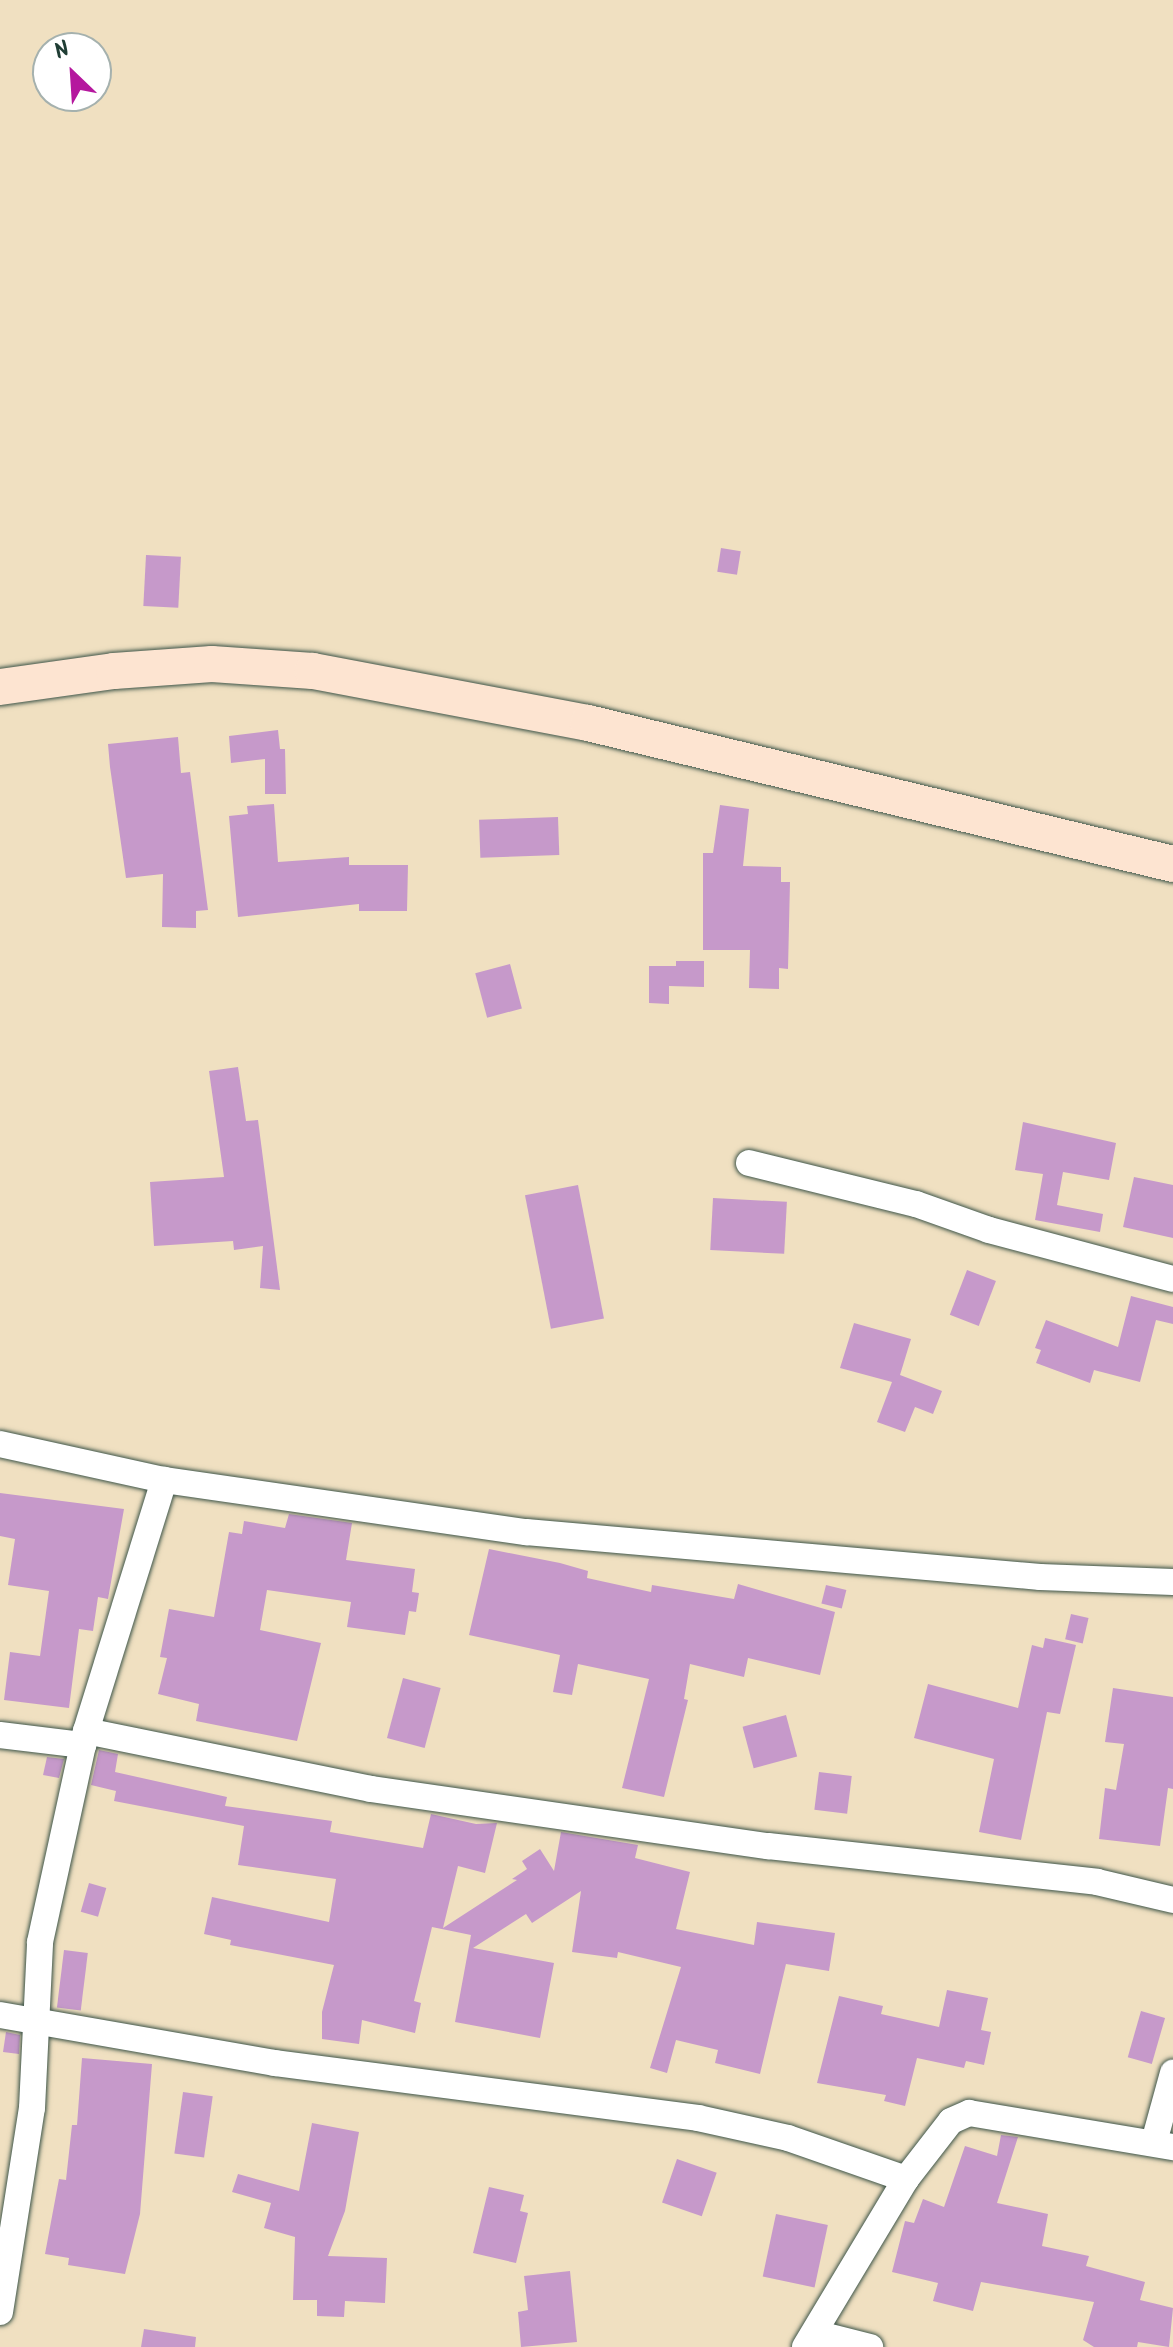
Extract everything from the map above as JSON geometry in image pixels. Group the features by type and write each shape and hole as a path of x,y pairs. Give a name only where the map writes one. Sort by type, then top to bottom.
{"main road":[{"path":"0,687 114,671 212,664 313,671 588,723 1173,864"}],"street":[{"path":"749,1163 916,1204 989,1230 1173,1279"},
{"path":"0,1444 164,1480 526,1532 1040,1577 1173,1582"},
{"path":"0,2312 32,2108 40,1942 85,1738 164,1480"},
{"path":"0,1735 85,1738 371,1789 768,1846 1097,1882 1173,1900"},
{"path":"0,2015 38,2018 275,2063 698,2118 788,2138 906,2179"},
{"path":"870,2347 810,2340 906,2179 951,2121 969,2113 1164,2144 1173,2073"}],"building":[{"path":"721,548 741,551 737,575 717,572"},
{"path":"146,555 181,557 178,608 143,606"},
{"path":"278,730 280,749 285,749 286,794 265,794 265,759 231,763 229,736"},
{"path":"178,737 181,773 190,772 208,910 196,911 196,928 162,927 163,874 126,878 110,767 108,744"},
{"path":"274,804 278,862 349,857 349,865 408,865 407,911 359,911 359,904 238,917 229,816 248,814 247,806"},
{"path":"720,805 749,809 743,866 781,867 781,882 790,882 788,969 779,968 779,989 749,988 750,950 703,950 703,853 713,853"},
{"path":"558,817 559,855 480,858 479,820"},
{"path":"676,961 704,961 704,987 669,986 669,1004 649,1003 649,966 676,966"},
{"path":"510,964 522,1008 487,1018 475,973"},
{"path":"238,1067 246,1121 258,1120 280,1290 260,1288 263,1246 234,1250 233,1241 154,1246 150,1182 224,1177 209,1071"},
{"path":"1023,1122 1116,1143 1109,1180 1063,1172 1057,1205 1103,1214 1100,1232 1035,1220 1043,1174 1015,1170"},
{"path":"1134,1177 1173,1185 1173,1238 1123,1227"},
{"path":"578,1185 604,1319 551,1329 525,1195"},
{"path":"713,1198 787,1202 784,1254 710,1250"},
{"path":"967,1270 996,1281 979,1326 950,1315"},
{"path":"1131,1296 1173,1307 1173,1324 1156,1320 1140,1382 1094,1370 1090,1383 1036,1363 1041,1350 1035,1348 1046,1320 1118,1347"},
{"path":"854,1323 911,1339 900,1375 942,1391 933,1414 915,1407 905,1432 877,1422 892,1382 840,1368"},
{"path":"0,1493 124,1509 108,1599 98,1597 93,1631 79,1629 69,1708 4,1700 10,1652 40,1656 49,1591 8,1585 15,1539 0,1536"},
{"path":"289,1514 352,1523 346,1560 415,1569 412,1592 419,1593 416,1612 409,1611 405,1635 347,1627 351,1602 267,1590 260,1630 321,1643 297,1741 196,1721 199,1704 158,1694 167,1658 160,1657 169,1609 214,1617 229,1532 242,1534 244,1521 285,1528"},
{"path":"489,1549 560,1563 588,1571 587,1578 651,1592 652,1585 734,1599 738,1584 835,1612 820,1675 748,1658 744,1677 690,1664 684,1699 688,1700 664,1797 622,1788 649,1679 578,1664 572,1695 553,1692 560,1655 469,1635"},
{"path":"826,1585 846,1590 842,1609 821,1603"},
{"path":"1071,1614 1089,1618 1083,1643 1065,1639"},
{"path":"1045,1638 1076,1645 1060,1714 1047,1712 1021,1840 979,1832 994,1759 914,1738 928,1684 1018,1708 1032,1645 1043,1648"},
{"path":"403,1678 441,1688 425,1748 387,1738"},
{"path":"1113,1688 1173,1697 1173,1789 1168,1788 1160,1846 1099,1839 1105,1788 1116,1790 1124,1744 1105,1742"},
{"path":"786,1715 797,1757 754,1768 743,1727"},
{"path":"99,1750 118,1754 115,1772 227,1797 225,1806 332,1821 330,1832 423,1848 431,1814 476,1824 497,1823 485,1873 458,1866 443,1928 517,1880 512,1879 527,1869 522,1861 540,1849 554,1871 561,1832 638,1845 635,1858 690,1872 676,1929 754,1945 757,1922 835,1933 829,1971 786,1964 760,2074 715,2063 718,2050 676,2040 667,2073 650,2068 681,1967 618,1952 617,1958 572,1952 581,1891 532,1923 526,1914 473,1948 554,1963 540,2038 455,2022 471,1935 432,1927 414,2001 421,2003 415,2033 362,2020 359,2044 322,2039 322,2012 334,1965 230,1945 231,1940 204,1934 212,1897 329,1922 336,1879 238,1865 244,1826 114,1801 116,1791 91,1785"},
{"path":"47,1757 64,1759 59,1778 43,1775"},
{"path":"819,1772 852,1776 847,1814 814,1810"},
{"path":"89,1883 106,1888 98,1917 81,1912"},
{"path":"64,1950 88,1953 81,2010 57,2008"},
{"path":"947,1990 988,1998 981,2030 991,2032 984,2065 966,2061 964,2068 917,2058 905,2106 884,2101 886,2095 817,2083 839,1996 883,2006 881,2014 939,2027"},
{"path":"1141,2011 1165,2018 1152,2064 1128,2057"},
{"path":"6,2032 20,2035 19,2054 3,2052"},
{"path":"82,2058 152,2064 140,2214 125,2274 68,2265 69,2258 45,2254 59,2179 66,2180 72,2125 77,2125"},
{"path":"183,2092 213,2096 204,2158 174,2153"},
{"path":"312,2123 359,2132 345,2211 328,2256 387,2258 385,2303 345,2301 344,2317 317,2316 317,2300 293,2300 295,2237 264,2228 271,2203 232,2192 238,2174 299,2191"},
{"path":"1001,2135 1018,2137 997,2203 1048,2214 1042,2246 1089,2256 1086,2266 1145,2282 1140,2300 1173,2308 1169,2347 1138,2342 1137,2347 1094,2347 1083,2340 1094,2302 981,2282 973,2311 933,2301 938,2283 892,2272 905,2221 914,2223 923,2199 944,2207 965,2146 997,2156"},
{"path":"677,2159 717,2173 702,2216 662,2202"},
{"path":"489,2187 524,2195 520,2211 528,2213 516,2263 473,2253"},
{"path":"776,2214 828,2225 815,2288 763,2277"},
{"path":"570,2271 577,2342 521,2347 518,2312 528,2310 524,2276"},
{"path":"144,2329 196,2337 195,2347 141,2347"}]}
